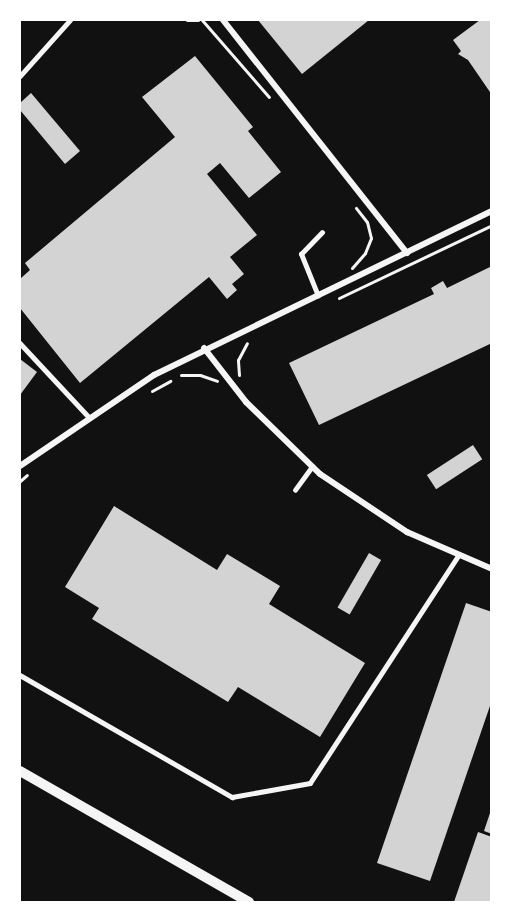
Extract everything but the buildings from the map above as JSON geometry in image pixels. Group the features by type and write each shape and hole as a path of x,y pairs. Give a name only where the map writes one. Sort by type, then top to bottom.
{"street":[{"path":"224,20 407,253"},
{"path":"20,466 88,416 204,348 356,278 492,211"},
{"path":"204,348 224,376 269,428 312,467 377,514 458,556 492,569"},
{"path":"20,771 249,903"}],"lane":[{"path":"20,76 70,20"},
{"path":"318,296 301,255 322,232"},
{"path":"20,343 88,416"},
{"path":"295,490 312,467"},
{"path":"20,675 232,797 309,783 458,556"}],"path":[{"path":"187,20 200,20 274,103"},
{"path":"352,203 367,222 371,238 365,253 351,266 358,290"},
{"path":"329,303 492,225"},
{"path":"245,384 238,365 240,351 249,340"},
{"path":"150,392 180,375 200,375 214,382 238,365"},
{"path":"20,481 36,469"}]}
